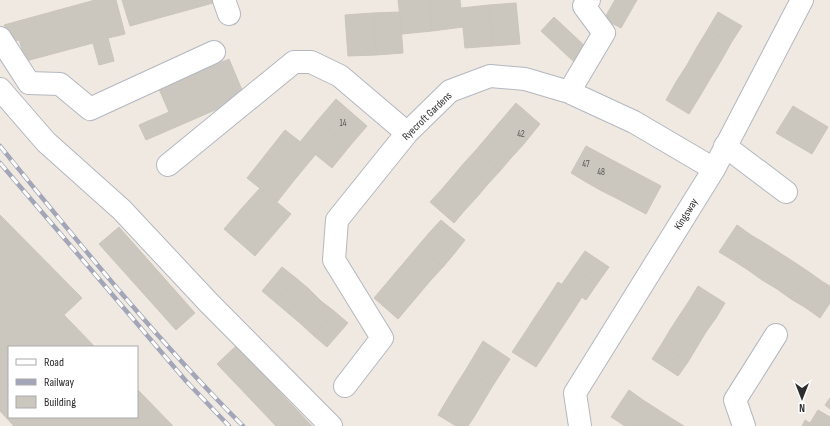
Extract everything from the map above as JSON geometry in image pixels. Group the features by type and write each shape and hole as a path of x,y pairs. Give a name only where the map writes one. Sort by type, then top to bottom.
{"street":[{"path":"569,92 604,33 584,6 589,0"},
{"name":"Kingsway","path":"580,426 575,393 714,169 802,0"},
{"path":"0,38 29,83 60,84 90,109 214,52"},
{"path":"168,165 294,62 311,62 340,76 407,133"},
{"name":"Ryecroft Gardens","path":"345,386 382,338 334,260 337,220 407,133 450,91 490,76 525,79 569,92 634,122 714,169"},
{"path":"0,89 46,142 122,210 209,303 331,426"},
{"path":"725,146 786,192"},
{"path":"744,426 735,400 776,334"}],"building":[{"path":"95,0 116,0 125,34 108,38 114,61 99,65 93,43 26,61 19,40 14,41 4,25"},
{"path":"122,0 212,0 213,3 130,26"},
{"path":"398,0 429,0 432,31 402,34"},
{"path":"429,0 460,0 463,27 432,31"},
{"path":"615,0 637,0 621,28 604,19"},
{"path":"516,3 520,44 492,46 489,5"},
{"path":"489,5 492,46 465,48 461,8"},
{"path":"400,12 403,53 376,55 373,13"},
{"path":"718,12 742,26 731,43 708,29"},
{"path":"373,13 376,55 348,56 345,15"},
{"path":"554,17 587,48 574,62 541,31"},
{"path":"708,29 731,43 721,61 697,47"},
{"path":"697,47 721,61 710,79 687,65"},
{"path":"229,59 245,97 146,140 139,125 169,112 159,89"},
{"path":"687,65 710,79 700,96 676,82"},
{"path":"676,82 700,96 689,114 666,100"},
{"path":"336,99 367,126 349,147 318,120"},
{"path":"516,103 540,124 523,145 498,124"},
{"path":"793,106 828,127 812,154 776,133"},
{"path":"318,120 349,147 332,168 300,142"},
{"path":"498,124 523,145 511,158 487,137"},
{"path":"285,130 316,154 296,178 266,154"},
{"path":"487,137 511,158 500,171 476,150"},
{"path":"586,146 601,154 586,182 571,173"},
{"path":"476,150 500,171 488,184 464,163"},
{"path":"266,154 296,178 277,202 247,178"},
{"path":"601,154 616,162 600,190 586,182"},
{"path":"616,162 631,170 616,198 600,190"},
{"path":"464,163 488,184 477,197 453,176"},
{"path":"631,170 646,178 631,206 616,198"},
{"path":"453,176 477,197 465,210 442,189"},
{"path":"646,178 661,186 646,214 631,206"},
{"path":"260,188 291,214 273,235 242,208"},
{"path":"442,189 465,210 454,223 430,202"},
{"path":"242,208 273,235 255,256 224,229"},
{"path":"0,215 82,298 64,315 94,346 8,346 8,418 138,418 138,390 173,426 14,426 0,411"},
{"path":"441,220 465,240 454,254 429,233"},
{"path":"737,225 751,235 734,261 719,252"},
{"path":"119,227 195,313 176,330 99,244"},
{"path":"429,233 454,254 443,267 418,246"},
{"path":"751,235 766,244 748,270 734,261"},
{"path":"766,244 780,253 762,280 748,270"},
{"path":"418,246 443,267 431,280 407,259"},
{"path":"585,251 609,267 597,284 573,268"},
{"path":"780,253 794,262 777,289 762,280"},
{"path":"407,259 431,280 420,293 396,272"},
{"path":"794,262 809,272 791,299 777,289"},
{"path":"282,267 296,278 275,302 262,291"},
{"path":"573,268 597,284 586,300 562,284"},
{"path":"396,272 420,293 409,306 385,285"},
{"path":"809,272 823,282 806,308 791,299"},
{"path":"296,278 309,289 288,313 275,302"},
{"path":"558,282 582,297 571,314 547,299"},
{"path":"823,282 830,286 830,303 820,318 806,308"},
{"path":"385,285 409,306 398,319 374,298"},
{"path":"698,286 725,303 716,318 689,301"},
{"path":"309,289 321,301 301,324 288,313"},
{"path":"547,299 571,314 559,332 535,317"},
{"path":"321,301 334,311 314,336 301,324"},
{"path":"689,301 716,318 706,332 679,316"},
{"path":"334,311 348,323 327,347 314,336"},
{"path":"679,316 706,332 697,347 670,330"},
{"path":"535,317 559,332 548,349 524,334"},
{"path":"670,330 697,347 688,362 661,345"},
{"path":"524,334 548,349 536,367 512,352"},
{"path":"483,341 510,359 501,373 474,356"},
{"path":"661,345 688,362 678,376 652,359"},
{"path":"236,346 312,426 276,426 217,364"},
{"path":"474,356 501,373 492,387 465,371"},
{"path":"465,371 492,387 483,402 456,385"},
{"path":"456,385 483,402 474,417 447,400"},
{"path":"629,390 643,400 625,426 611,417"},
{"path":"830,398 830,409 825,405"},
{"path":"447,400 474,417 468,426 456,426 438,415"},
{"path":"643,400 657,409 646,426 626,426"},
{"path":"657,409 671,418 667,426 646,426"},
{"path":"818,410 830,417 830,426 802,426 805,420 810,423"},
{"path":"671,418 684,426 667,426"}],"railway":[{"path":"0,146 88,254 148,324 243,426"},
{"path":"0,163 186,381 229,426"}]}
